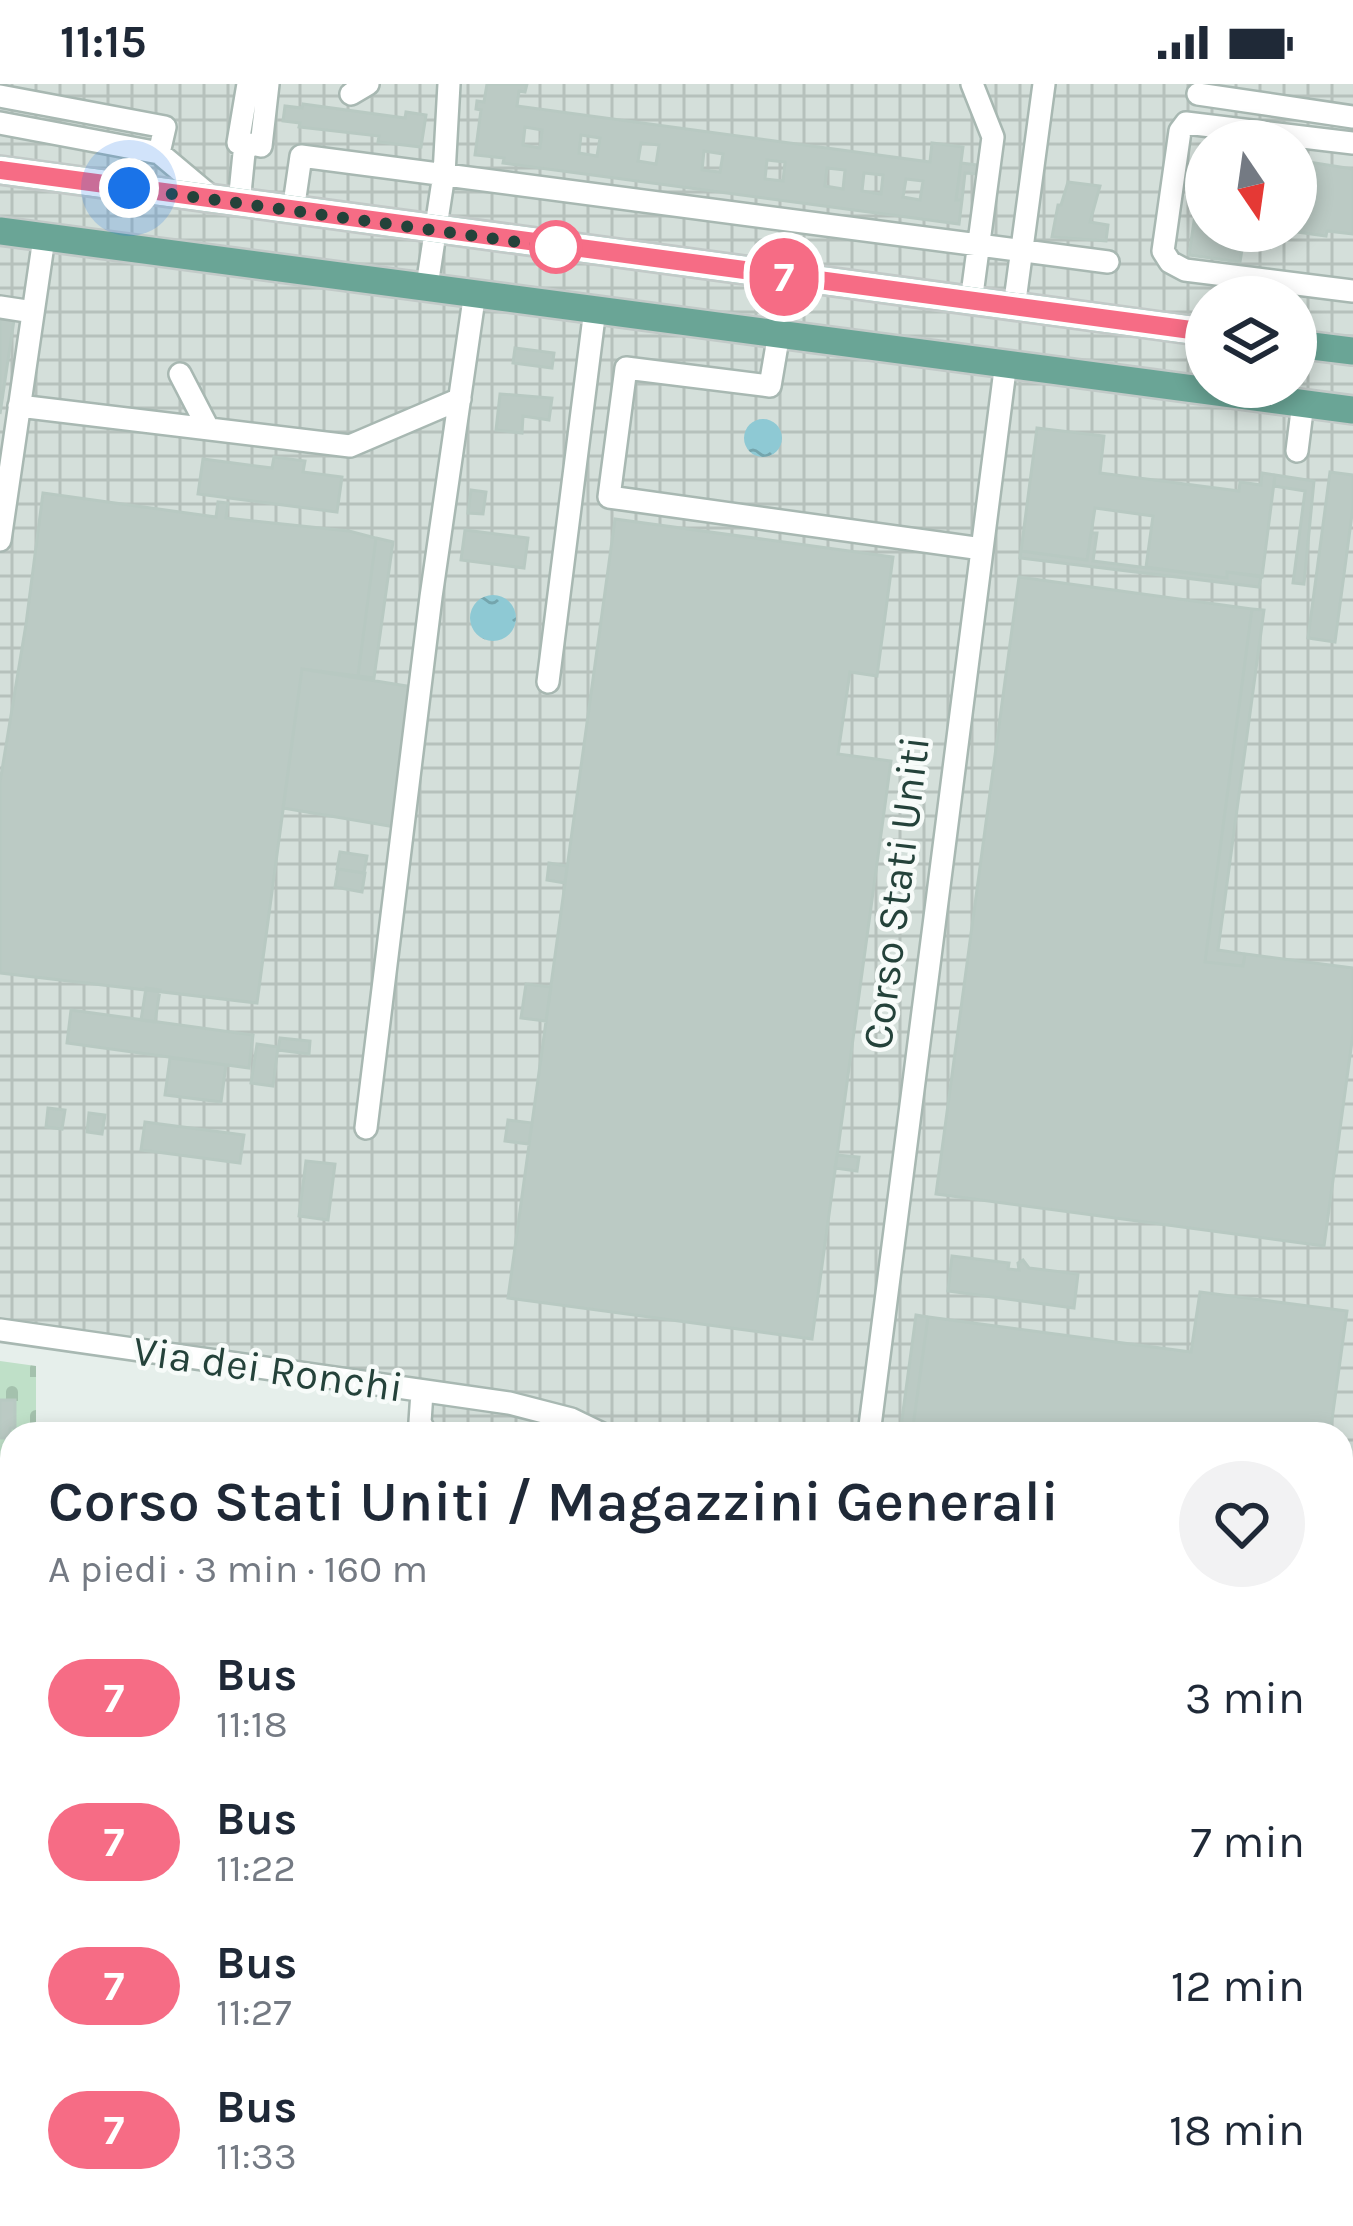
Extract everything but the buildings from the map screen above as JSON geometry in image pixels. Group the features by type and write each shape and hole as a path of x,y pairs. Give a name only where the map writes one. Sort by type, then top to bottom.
{"main road":[{"path":"0,170 1185,329"},
{"path":"0,231 1185,387"},
{"path":"1317,347 1353,351"},
{"path":"1317,405 1353,410"}],"street":[{"path":"248,84 238,143 261,146 268,84"},
{"path":"427,286 444,174 449,84"},
{"path":"971,302 993,136 972,84"},
{"path":"1014,308 1044,84"},
{"path":"1198,94 1353,117"},
{"path":"0,95 165,127 159,153"},
{"path":"0,123 159,153 227,201 245,143"},
{"path":"1353,143 1186,123 1180,131 1163,251 1184,270 1353,291"},
{"path":"293,211 301,156 1108,262"},
{"path":"0,540 44,238"},
{"path":"366,1127 431,597 475,292"},
{"path":"0,308 33,312"},
{"path":"548,682 595,309"},
{"path":"779,333 770,386 626,368 609,497 982,549"},
{"name":"Corso Stati Uniti","path":"870,1422 1006,362"},
{"path":"180,374 208,428"},
{"path":"20,406 350,446 460,399"},
{"path":"1297,451 1303,408"},
{"name":"Via dei Ronchi","path":"0,1330 508,1403 577,1422"},
{"path":"419,1422 422,1392"}],"shaded area":[{"path":"0,84 1353,84 1353,1422 431,1422 439,1381 0,1324"}],"green space":[{"path":"0,1361 36,1366 36,1422 0,1422"}],"water":[{"path":"763,419 776,425 782,438 776,451 763,457 750,451 744,438 750,425"},
{"path":"493,595 509,602 516,618 509,634 493,641 477,634 470,618 477,602"}],"bus line":[{"name":"7","path":"0,170 1185,329"}],"route":[{"path":"129,188 569,249 556,247"}]}
